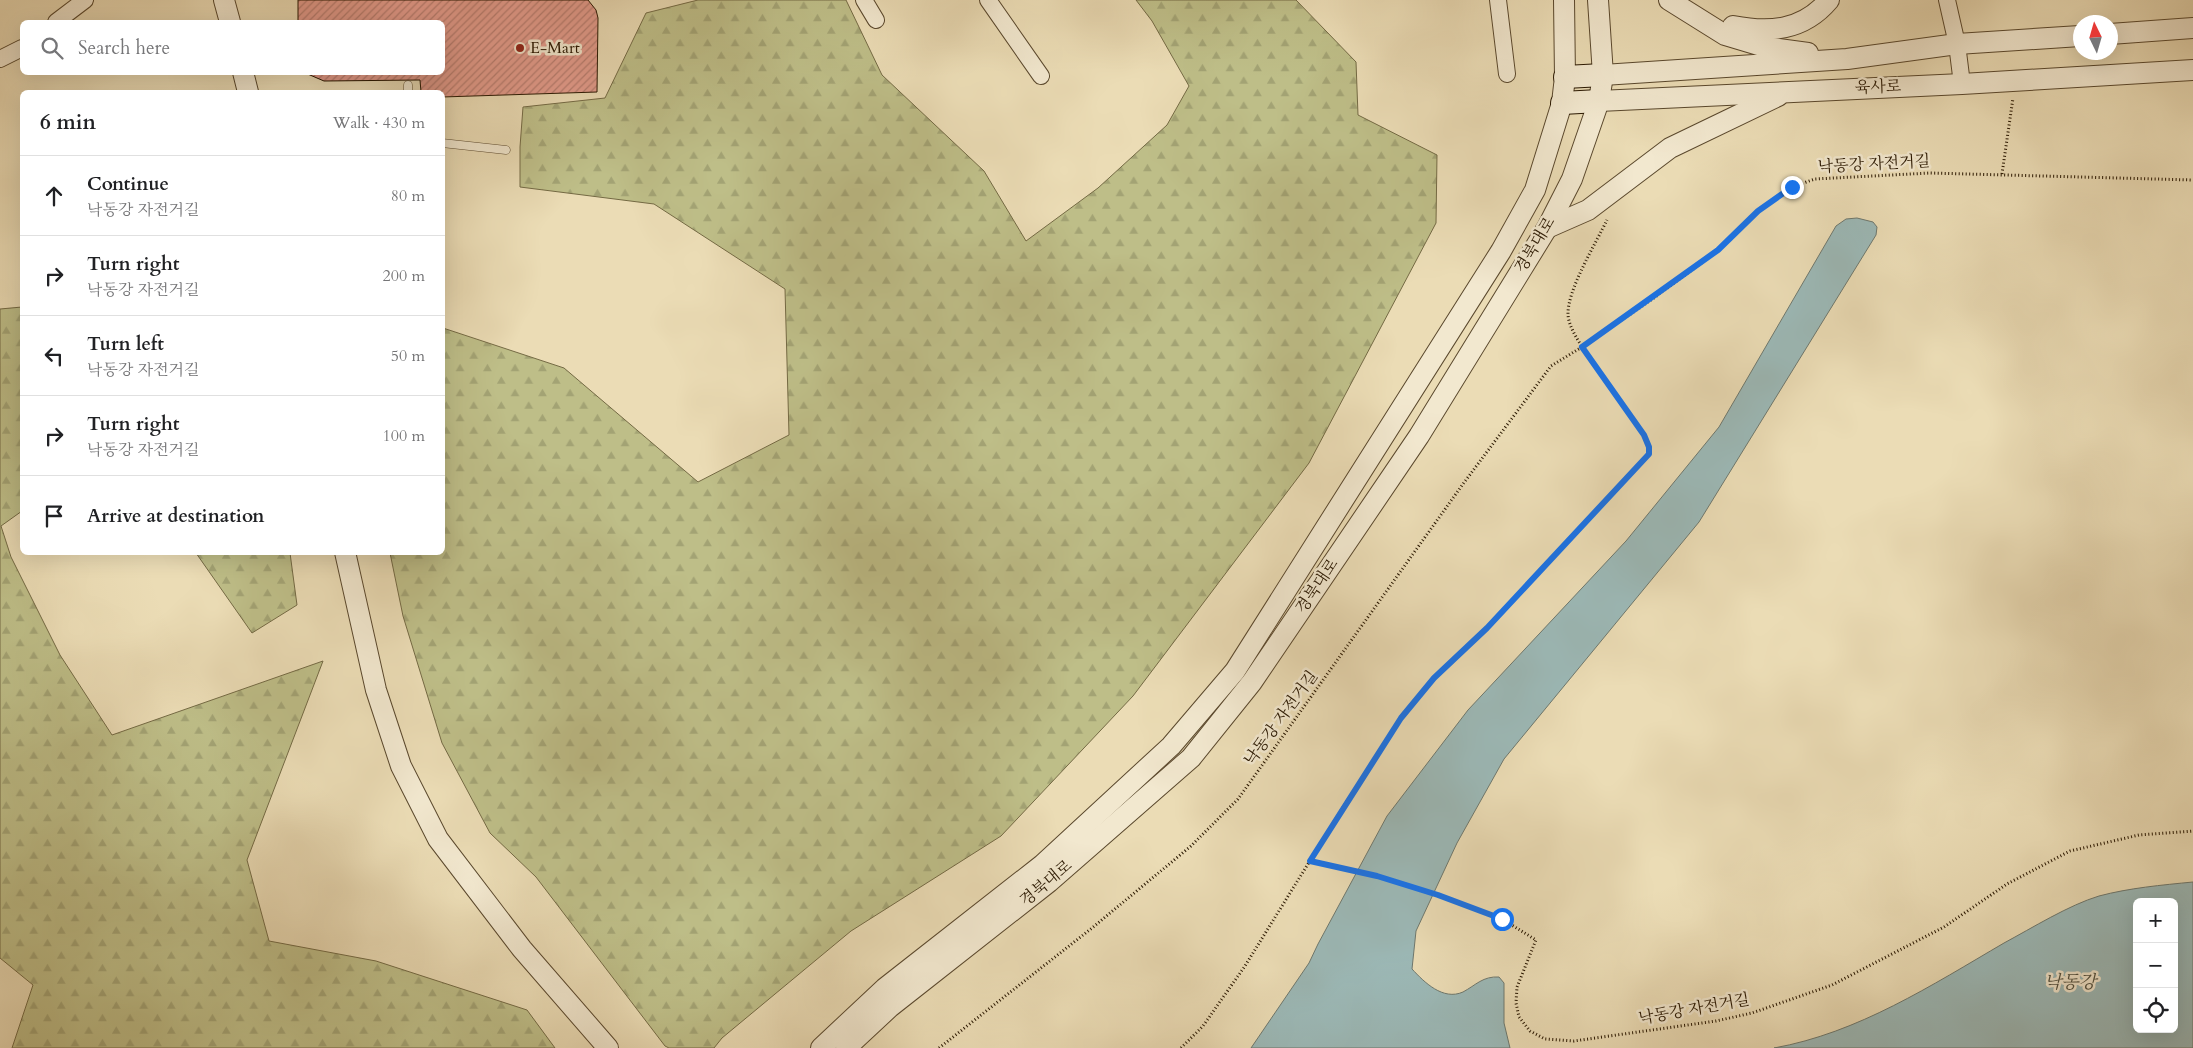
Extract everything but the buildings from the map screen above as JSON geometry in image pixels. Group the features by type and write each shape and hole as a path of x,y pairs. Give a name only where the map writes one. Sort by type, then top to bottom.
{"main road":[{"name":"육사로","path":"1565,77 1602,74"},
{"name":"육사로","path":"1562,103 1599,101"}],"street":[{"path":"59,20 85,0"},
{"path":"224,0 229,20"},
{"path":"864,0 876,20"},
{"path":"988,0 1041,76"},
{"path":"1498,0 1507,74"},
{"name":"경북대로","path":"821,1048 885,988 1042,865 1172,746 1235,671 1501,251 1536,190 1562,103 1565,77 1564,0"},
{"name":"경북대로","path":"846,1048 890,1007 1049,882 1191,758 1252,682 1419,436 1547,228 1572,179 1599,101 1602,74 1598,0"},
{"path":"1674,4 1730,26 1754,30 1774,30 1799,23 1824,7 1829,0"},
{"path":"1947,0 1957,44 1962,84"},
{"path":"1674,4 1725,35 1765,47 1847,59"},
{"path":"2118,33 2193,28"},
{"name":"육사로","path":"1602,74 1847,59 1957,44 2073,36"},
{"path":"0,59 20,49"},
{"name":"육사로","path":"1599,101 1962,84 2193,70"},
{"path":"244,75 248,90"},
{"path":"1547,228 1588,210 1670,148 1789,91"},
{"path":"346,555 357,611 380,700 401,766 438,839 522,949 608,1048"}],"lane":[{"path":"445,143 506,150"}],"path":[{"path":"2002,174 2016,81"},
{"name":"낙동강 자전거길","path":"939,1048 1092,928 1184,852 1238,799 1463,484 1551,366 1582,347 1718,250 1758,211 1792,187 1815,179 1930,173 2193,180"},
{"path":"1181,1048 1203,1026 1245,966 1401,718 1434,678 1487,628 1649,454 1649,447 1644,435 1582,347 1574,333 1568,315 1571,295 1611,213"},
{"name":"낙동강 자전거길","path":"1310,861 1377,876 1438,895 1502,919 1536,940 1517,987 1516,1003 1519,1017 1530,1032 1545,1038 1574,1041 1716,1021 1770,1007 1832,985 1944,927 2007,884 2070,851 2139,835 2193,831"}],"green space":[{"path":"698,0 846,0 882,75 984,171 1026,241 1098,188 1167,125 1189,86 1152,21 1136,0 1296,0 1356,62 1358,115 1437,155 1436,223 1309,463 1133,696 1001,836 851,931 722,1038 714,1048 669,1048 665,1046 536,877 490,833 442,743 403,616 390,555 445,555 445,329 564,368 698,482 789,435 785,289 654,204 520,187 523,107 605,98 646,13"},
{"path":"20,307 20,512 1,526 11,557 60,655 112,735 323,661 247,860 269,941 376,961 527,1010 555,1048 12,1048 33,985 0,958 0,309"},
{"path":"197,555 290,555 297,605 252,633"}],"water":[{"path":"1857,218 1873,222 1877,227 1876,235 1699,522 1504,759 1457,843 1416,931 1412,969 1435,989 1448,994 1456,994 1493,977 1499,977 1504,983 1504,1023 1510,1048 1251,1048 1309,963 1387,816 1468,710 1626,541 1719,427 1836,226 1846,219"},
{"name":"낙동강","path":"2193,882 2193,1048 1774,1048 1805,1041 1835,1031 1894,1006 2075,905 2099,896 2146,887"}],"place":[{"name":"E-Mart","path":"520,48"}],"route":[{"path":"1502,919 1438,895 1377,876 1310,861 1401,718 1434,678 1487,628 1649,454 1649,447 1644,435 1582,347 1651,300 1718,250 1758,211 1792,187"}]}
